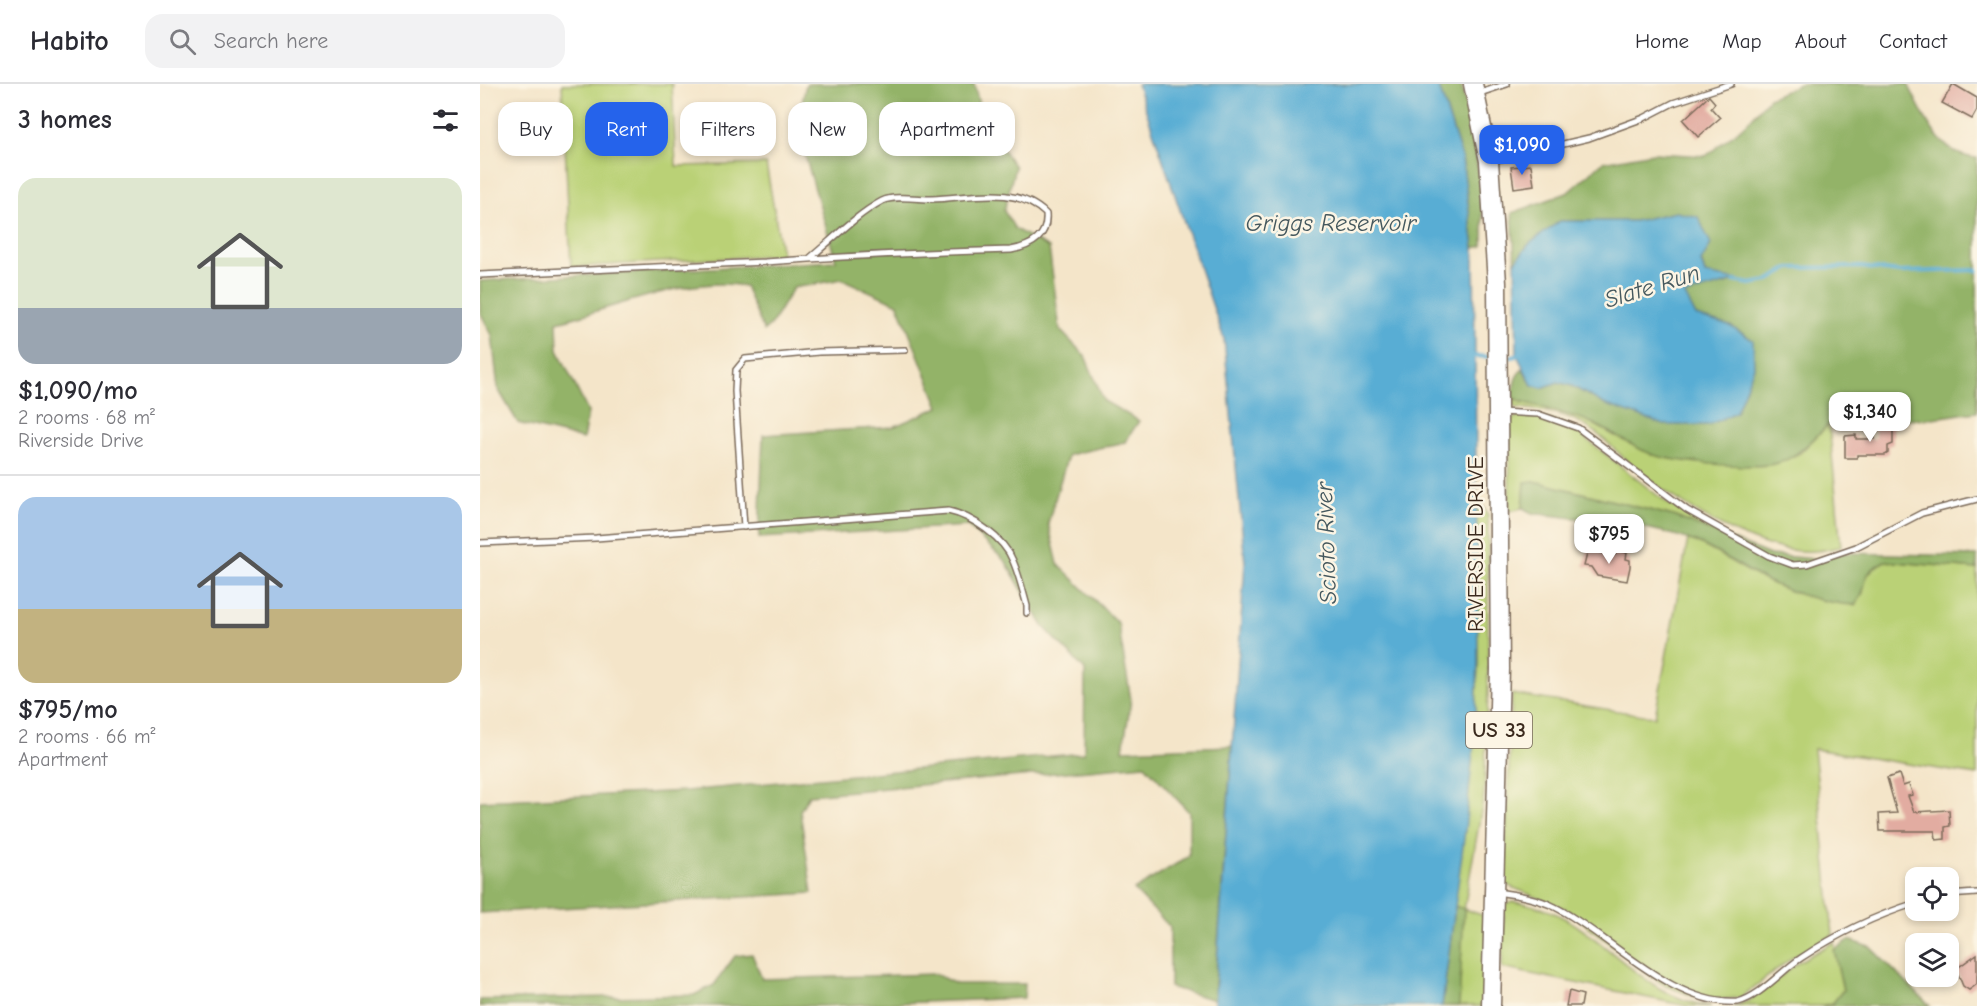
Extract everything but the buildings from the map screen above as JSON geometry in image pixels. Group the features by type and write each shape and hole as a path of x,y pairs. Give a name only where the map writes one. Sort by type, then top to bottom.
{"main road":[{"name":"RIVERSIDE DRIVE","path":"1474,89 1489,161 1496,252 1498,358 1500,657 1491,1006"}],"lane":[{"path":"1474,89 1507,84"},
{"path":"1489,161 1589,138 1673,103 1731,84"},
{"path":"480,275 1027,247 1042,236 1047,226 1046,214 1038,206 1018,198 989,193 946,198 884,200 810,258"},
{"path":"744,527 735,391 736,370 745,359 819,352 905,350"},
{"path":"1499,412 1538,414 1578,428 1687,510 1769,556 1793,565 1807,564 1856,547 1922,513 1977,499"},
{"path":"480,543 744,527 948,511 964,514 987,529 1013,558 1027,613"},
{"path":"1495,892 1521,896 1554,906 1581,922 1665,989 1690,1000 1715,1005 1746,1000 1799,959 1854,926 1905,907"},
{"path":"1959,894 1977,893"}],"green space":[{"path":"562,84 672,84 676,166 766,164 782,255 571,267 566,156 573,156 573,102 563,102"},
{"path":"806,84 974,84 978,102 879,102 879,156 1007,156 1015,167 1004,211 1015,229 1049,248 1060,330 1085,356 1104,401 1139,421 1125,442 1068,455 1048,523 1058,564 1118,623 1131,700 1123,750 1232,746 1214,1000 1170,987 1170,927 1134,890 1189,856 1189,812 1145,765 809,795 800,811 812,893 480,913 480,801 686,791 1084,753 1085,670 1043,626 1006,562 968,526 759,538 763,435 893,427 939,407 898,304 842,279 793,288 771,325 764,331 745,286 699,285 651,295 557,322 558,350 588,412 583,439 518,423 498,389 492,335 480,312 480,281 836,261 805,156 867,156 867,102 802,102"},
{"path":"1438,84 1461,84 1480,184 1483,246 1474,248 1462,158"},
{"path":"1800,84 1908,84 1926,120 1942,142 1964,156 1977,158 1977,412 1917,419 1863,412 1851,413 1823,429 1800,451 1781,462 1770,465 1736,466 1651,454 1591,422 1513,397 1516,378 1523,369 1532,385 1542,388 1558,382 1572,386 1604,404 1736,412 1754,367 1752,340 1730,326 1696,316 1684,294 1736,281 1705,274 1701,260 1711,244 1676,212 1635,221 1560,221 1529,244 1515,262 1512,213 1567,193 1603,162 1653,153 1706,156 1747,123 1769,98"},
{"path":"1513,397 1519,402 1545,406 1586,420 1617,437 1685,461 1753,465 1779,463 1800,453 1829,424 1841,547 1817,551 1791,550 1767,545 1743,536 1675,498 1637,470 1603,439 1581,423 1557,414 1514,407"},
{"path":"1518,416 1555,420 1571,427 1667,503 1734,541 1673,516 1534,481 1525,483 1523,508 1509,511 1510,429 1513,419"},
{"path":"1534,481 1673,516 1770,555 1815,559 1842,553 1977,556 1977,569 1885,561 1870,572 1863,593 1855,605 1831,602 1781,587 1708,548 1671,534 1632,525 1532,513 1523,508 1525,482"},
{"path":"1483,507 1488,515 1488,691 1484,795 1464,909 1494,919 1492,1006 1442,1006 1475,733 1478,662 1475,512"},
{"path":"1688,539 1773,584 1795,593 1843,604 1855,605 1863,593 1870,572 1885,561 1977,569 1977,775 1814,749 1833,935 1792,958 1740,998 1704,1000 1666,986 1566,909 1504,884 1512,694 1655,717"},
{"path":"1513,902 1542,908 1568,920 1658,987 1683,1000 1711,1006 1688,1006 1502,968 1504,909 1506,904"},
{"path":"1455,906 1464,909 1459,1006 1442,1006"},
{"path":"1849,940 1870,947 1905,981 1905,987 1911,987 1930,1006 1820,1006 1833,1003 1843,990 1834,950"},
{"path":"1834,942 1843,990 1833,1003 1820,1006 1733,1006 1749,1001 1800,961"},
{"path":"752,954 762,979 935,974 956,984 1025,984 1024,998 823,1006 480,1006 480,1000 694,995 714,985 735,956"}],"water":[{"name":"Griggs Reservoir","path":"1137,84 1438,84 1462,158 1474,248 1478,662 1475,733 1465,831 1442,1006 1214,1006 1245,563 1224,339"},
{"path":"1676,212 1698,217 1711,244 1701,262 1705,274 1738,280 1685,295 1696,316 1730,326 1753,340 1754,367 1736,412 1709,425 1664,425 1604,404 1572,386 1558,382 1542,388 1532,385 1517,355 1515,262 1529,244 1560,221 1635,221"}],"waterway":[{"name":"Slate Run","path":"1734,281 1750,284 1768,281 1789,268 1861,267 1899,272 1977,270"},
{"name":"Slate Run","path":"1504,357 1520,354"},
{"name":"Slate Run","path":"1471,356 1494,357"}],"water label":[{"name":"Scioto River","path":"1326,543"}]}
